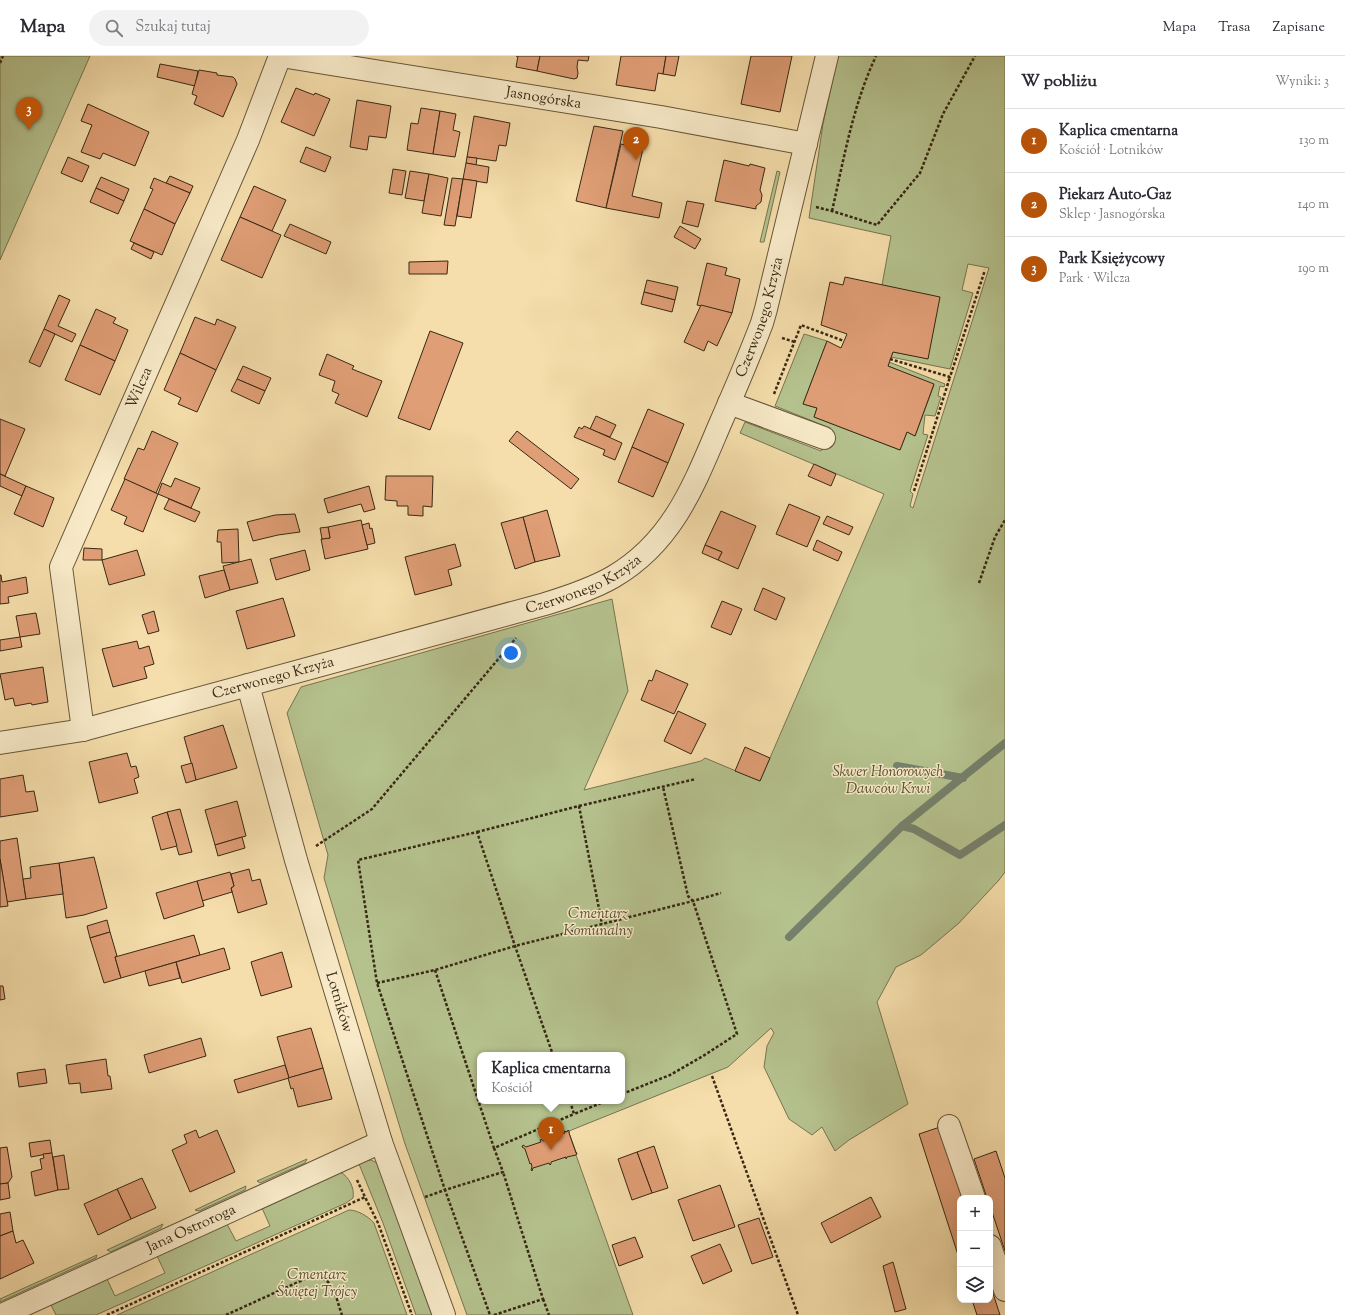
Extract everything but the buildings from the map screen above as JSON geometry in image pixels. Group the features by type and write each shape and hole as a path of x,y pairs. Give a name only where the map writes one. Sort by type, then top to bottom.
{"street":[{"name":"Jasnogórska","path":"281,56 661,117 806,144"},
{"name":"Wilcza","path":"83,730 61,567 248,140 281,56"},
{"name":"Czerwonego Krzyża","path":"0,743 83,730 545,604 600,584 628,567 657,541 679,513 698,477 754,343 766,309 827,56"},
{"path":"729,403 824,438"},
{"name":"Lotników","path":"248,685 296,860 381,1142 444,1315"},
{"path":"950,1126 973,1195"},
{"name":"Jana Ostroroga","path":"2,1315 381,1142"},
{"path":"993,1255 1005,1290"}],"path":[{"path":"0,63 3,56"},
{"path":"832,211 857,104 876,56"},
{"path":"792,202 832,211 877,225 920,173 943,114 975,56"},
{"path":"914,491 985,270"},
{"path":"766,416 801,325 844,341"},
{"path":"785,339 795,342"},
{"path":"890,359 950,377"},
{"path":"979,583 995,537 1005,520"},
{"path":"311,850 372,809 519,634"},
{"path":"490,1315 445,1190 377,983 358,860 696,779"},
{"path":"625,1093 670,1075 737,1034 693,901 688,896 663,787"},
{"path":"579,806 602,924"},
{"path":"477,832 552,1052"},
{"path":"377,983 435,970 515,946 721,893"},
{"path":"435,970 477,1097"},
{"path":"712,1076 798,1315"},
{"path":"479,1104 549,1315"},
{"path":"571,1104 574,1114"},
{"path":"494,1148 599,1104"},
{"path":"346,1158 378,1223 412,1315"},
{"path":"418,1199 503,1172"},
{"path":"107,1315 365,1197"},
{"path":"226,1315 314,1276 320,1277 330,1283 342,1315"},
{"path":"494,1315 544,1299"}],"green space":[{"path":"0,56 90,56 0,260"},
{"path":"838,56 1005,56 1005,872 959,923 921,955 896,967 877,1002 908,1104 849,1140 835,1151 822,1127 812,1135 789,1119 764,1067 767,1046 774,1033 771,1028 728,1067 569,1131 577,1153 576,1155 633,1315 467,1315 405,1144 324,878 328,855 287,713 301,687 612,599 628,691 584,790 701,761 705,758 760,781 884,494 740,433 745,422 821,451 830,428 775,406 804,334 827,341 803,404 817,408 814,417 900,450 907,432 915,436 934,385 888,366 889,362 945,384 944,387 940,386 938,396 941,397 935,416 925,415 923,434 928,435 910,491 913,494 910,506 913,508 989,268 968,264 962,290 973,293 950,369 891,357 893,352 928,358 882,285 891,236 809,218 823,124"},
{"path":"777,171 780,172 764,242 760,242"},
{"path":"307,1159 305,1163 260,1183 257,1181"},
{"path":"371,1160 377,1163 432,1315 416,1315 383,1223 359,1164 364,1161"},
{"path":"340,1172 349,1180 353,1191 353,1198 346,1203 96,1315 56,1315 51,1305 107,1279 115,1296 165,1273 157,1256 227,1224 236,1241 270,1226 262,1208"},
{"path":"246,1186 245,1190 199,1211 195,1210"},
{"name":"Cmentarz Świętej Trójcy","path":"349,1210 362,1214 374,1223 407,1315 117,1315"},
{"path":"163,1224 161,1228 111,1252 107,1250"},
{"path":"97,1255 96,1258 0,1302 0,1299"}],"waterway":[{"path":"902,826 1005,743"},
{"path":"897,766 963,778"},
{"path":"789,937 902,826 914,829 960,855 1005,825"}],"place":[{"name":"Park Księżycowy","path":"29,130"},
{"name":"Piekarz Auto-Gaz","path":"636,160"},
{"name":"Kaplica cmentarna","path":"551,1150"}],"park label":[{"name":"Skwer Honorowych Dawców Krwi","path":"888,780"},
{"name":"Cmentarz Komunalny","path":"598,922"}]}
